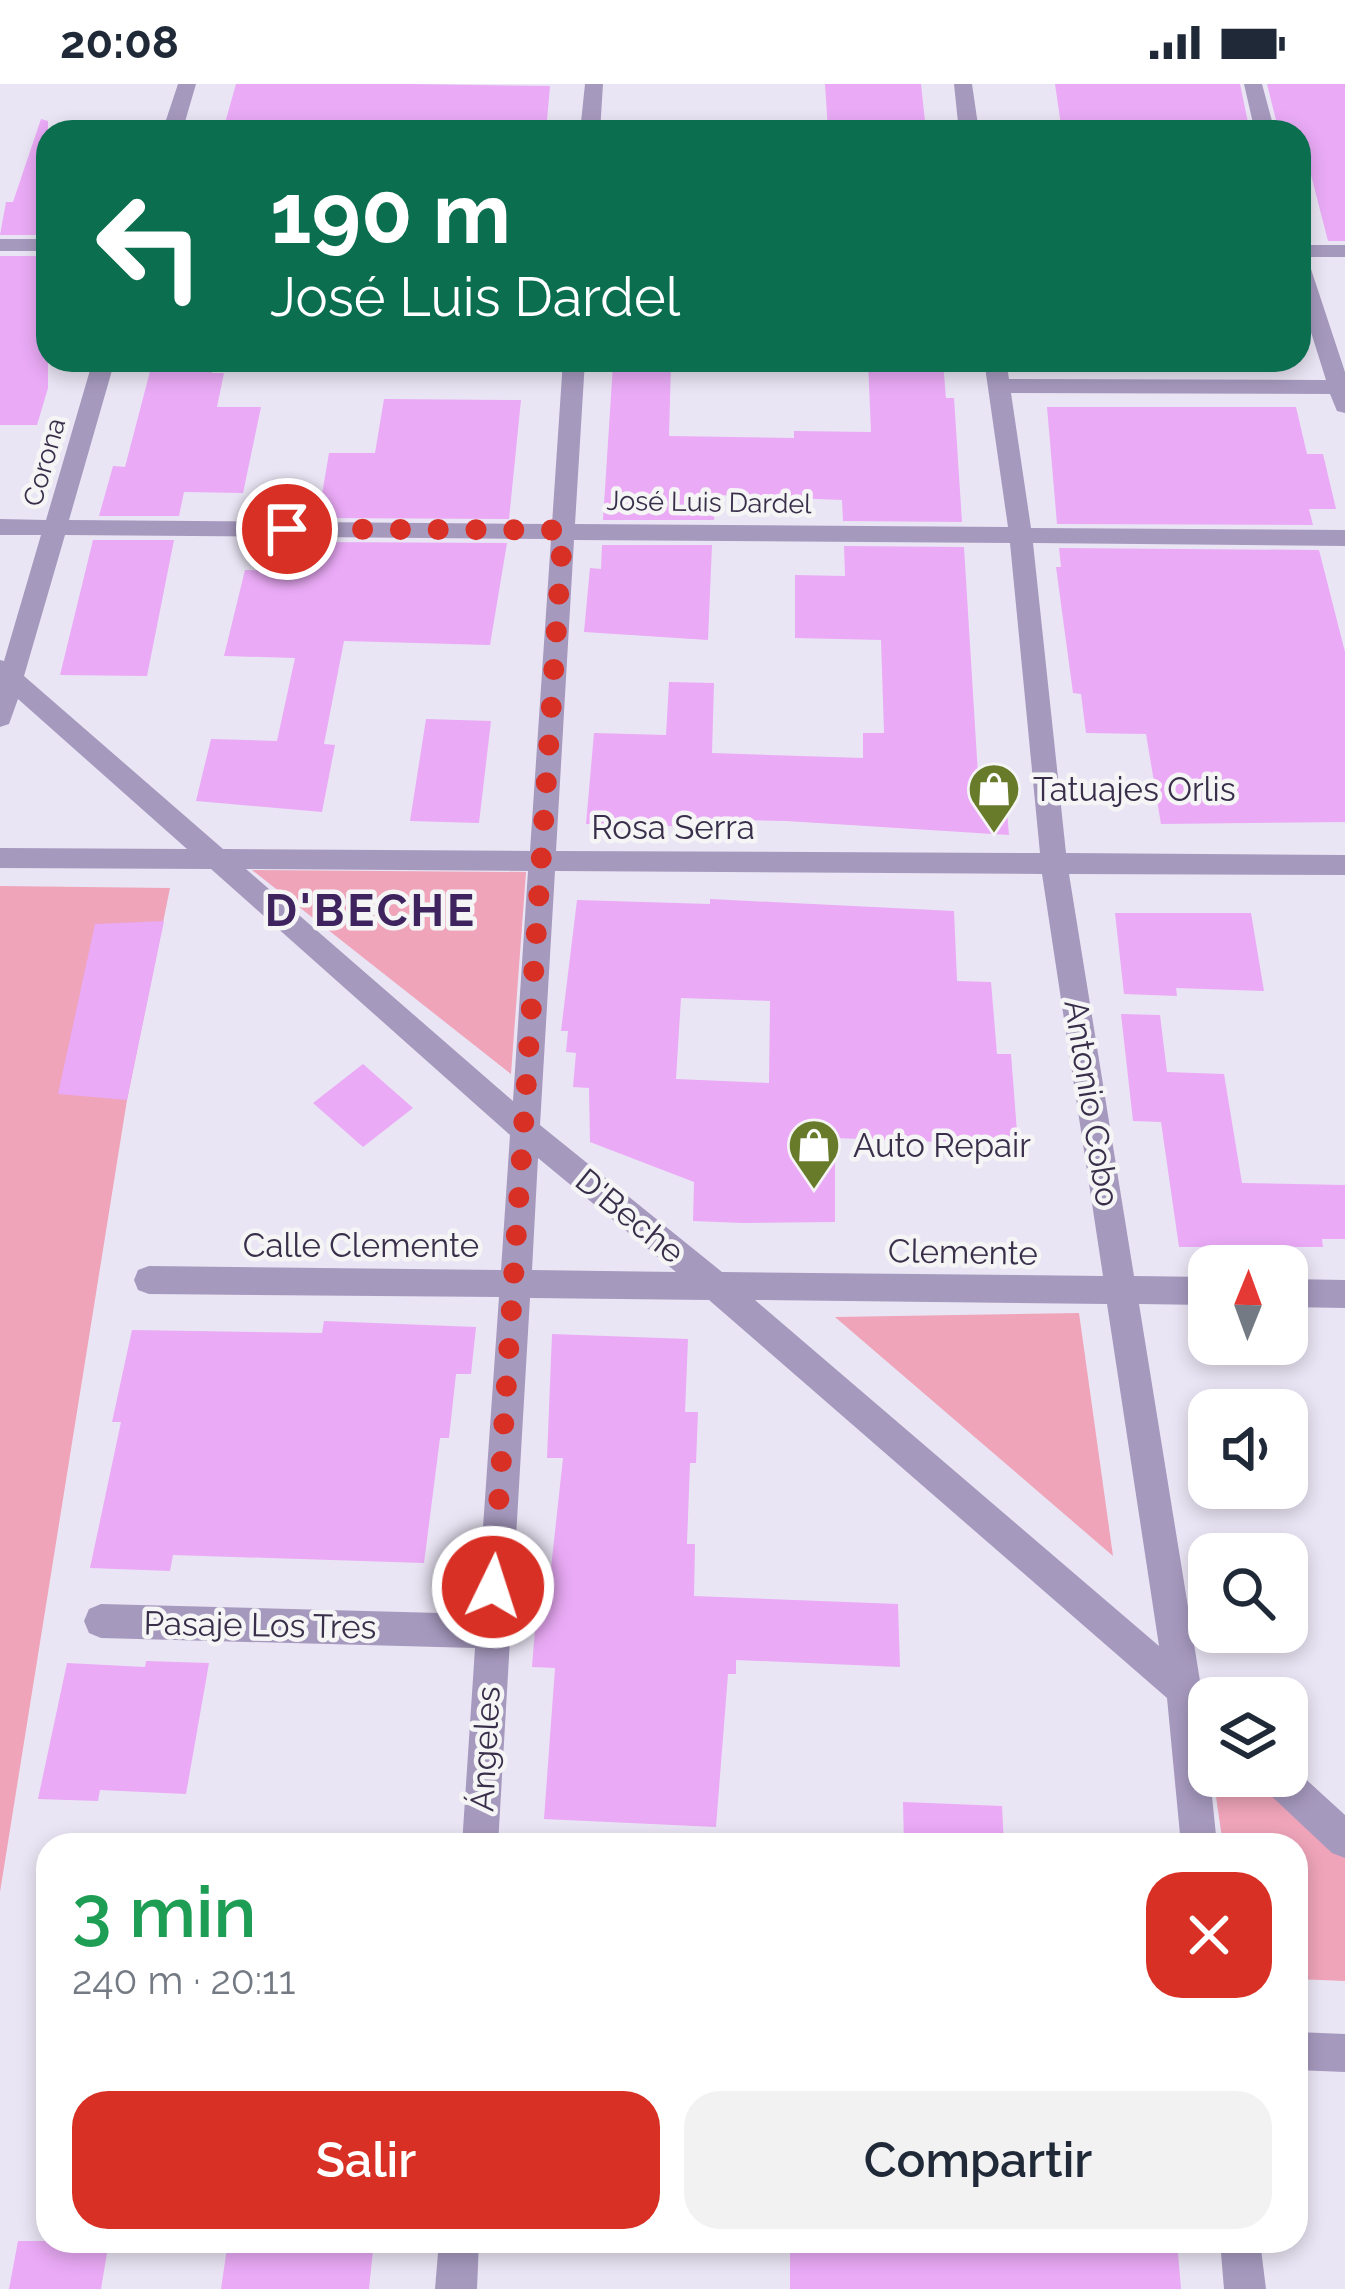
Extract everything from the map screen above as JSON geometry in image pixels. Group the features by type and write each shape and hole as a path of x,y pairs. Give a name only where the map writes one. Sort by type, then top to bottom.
{"street":[{"path":"176,120 187,84"},
{"path":"591,120 594,84"},
{"path":"963,84 968,120"},
{"path":"1252,84 1262,120"},
{"path":"0,245 36,245"},
{"path":"1311,250 1345,251"},
{"path":"996,373 1342,397 1311,299"},
{"name":"Corona","path":"0,718 6,674 57,528 101,372"},
{"name":"Ángeles","path":"481,1833 521,1127 543,862 573,372"},
{"name":"Antonio Cobo","path":"996,373 1021,536 1054,863 1183,1687 1198,1833"},
{"name":"José Luis Dardel","path":"0,527 1345,538"},
{"name":"D'Beche","path":"6,674 521,1127 716,1286 1188,1692"},
{"name":"Rosa Serra","path":"0,857 1345,865"},
{"name":"Calle Clemente","path":"149,1280 716,1286"},
{"name":"Clemente","path":"716,1286 1188,1291"},
{"path":"1308,1293 1345,1294"},
{"name":"Pasaje Los Tres","path":"101,1621 490,1631"},
{"path":"1299,1797 1345,1840"},
{"path":"1308,2051 1345,2053"},
{"path":"456,2289 458,2253"},
{"path":"1241,2253 1244,2289"}],"shaded area":[{"path":"252,870 526,872 511,1074"},
{"path":"0,886 170,888 127,1100 0,1892"},
{"path":"1079,1313 1113,1556 835,1317"},
{"path":"1216,1797 1279,1797 1345,1856 1345,1981 1308,1979 1308,1833 1221,1833"}],"building":[{"path":"236,84 550,86 547,120 226,120"},
{"path":"825,84 921,84 925,120 827,120"},
{"path":"1055,84 1240,84 1248,120 1060,120"},
{"path":"1267,84 1345,84 1345,241 1328,241 1311,175 1311,120 1276,120"},
{"path":"36,134 36,235 0,235 6,202 13,202"},
{"path":"0,256 36,256 36,372 48,372 48,388 37,425 0,425"},
{"path":"150,372 224,373 217,407 261,407 243,493 184,492 179,516 99,516 113,466 125,467"},
{"path":"612,372 671,372 669,436 794,438 794,431 871,432 868,372 944,372 946,398 954,398 962,522 843,521 842,500 718,495 714,520 603,520"},
{"path":"384,399 521,400 509,519 318,518 329,453 375,453"},
{"path":"1047,407 1296,407 1307,454 1323,454 1336,509 1309,509 1313,525 1057,524"},
{"path":"93,540 174,540 147,676 60,675"},
{"path":"313,542 507,543 490,645 344,641 324,744 335,745 322,812 196,801 211,739 277,741 295,658 224,656 245,570 308,571"},
{"path":"602,545 712,545 708,640 584,632 590,568 601,569"},
{"path":"844,546 964,547 978,775 1004,776 1009,835 786,821 704,819 703,827 586,824 594,733 666,735 669,682 714,683 712,753 863,758 863,733 884,733 881,640 795,638 795,575 845,576"},
{"path":"1059,548 1319,550 1345,652 1345,822 1161,824 1146,734 1086,733 1081,694 1073,693 1056,567 1061,567"},
{"path":"426,719 491,721 479,823 410,821"},
{"path":"710,899 954,911 957,981 991,982 997,1054 1011,1054 1018,1145 835,1138 835,1222 743,1223 693,1221 694,1182 590,1142 589,1088 573,1087 576,1053 566,1052 568,1031 561,1031 577,900 710,904","holes":["681,998 770,1001 769,1083 676,1079"]},
{"path":"1115,913 1251,913 1264,991 1176,988 1177,996 1124,994"},
{"path":"164,921 127,1100 58,1094 95,924"},
{"path":"1121,1014 1160,1015 1167,1072 1224,1074 1242,1183 1345,1185 1345,1239 1322,1239 1323,1247 1179,1247 1161,1122 1133,1121"},
{"path":"363,1064 413,1108 363,1147 313,1103"},
{"path":"324,1321 476,1327 471,1374 456,1374 449,1438 440,1438 424,1563 173,1555 170,1571 90,1568 121,1422 112,1422 132,1330 322,1333"},
{"path":"552,1334 688,1339 685,1412 698,1412 696,1463 690,1463 687,1544 695,1544 694,1596 898,1604 900,1667 736,1660 736,1674 728,1674 716,1827 544,1819 555,1668 532,1667 537,1604 547,1605 563,1458 547,1458"},
{"path":"146,1661 209,1663 186,1794 100,1790 98,1801 38,1799 67,1663 145,1667"},
{"path":"903,1802 1002,1806 1003,1833 904,1833"},
{"path":"18,2241 36,2241 36,2253 107,2253 101,2289 9,2289"},
{"path":"226,2253 373,2253 369,2289 221,2289"},
{"path":"790,2253 1178,2253 1181,2289 790,2289"}],"place":[{"name":"Tatuajes Orlis","path":"994,835"},
{"name":"Auto Repair","path":"814,1191"}],"district":[{"name":"D'BECHE","path":"371,910"}],"route":[{"path":"287,529 563,530 493,1587"}]}
